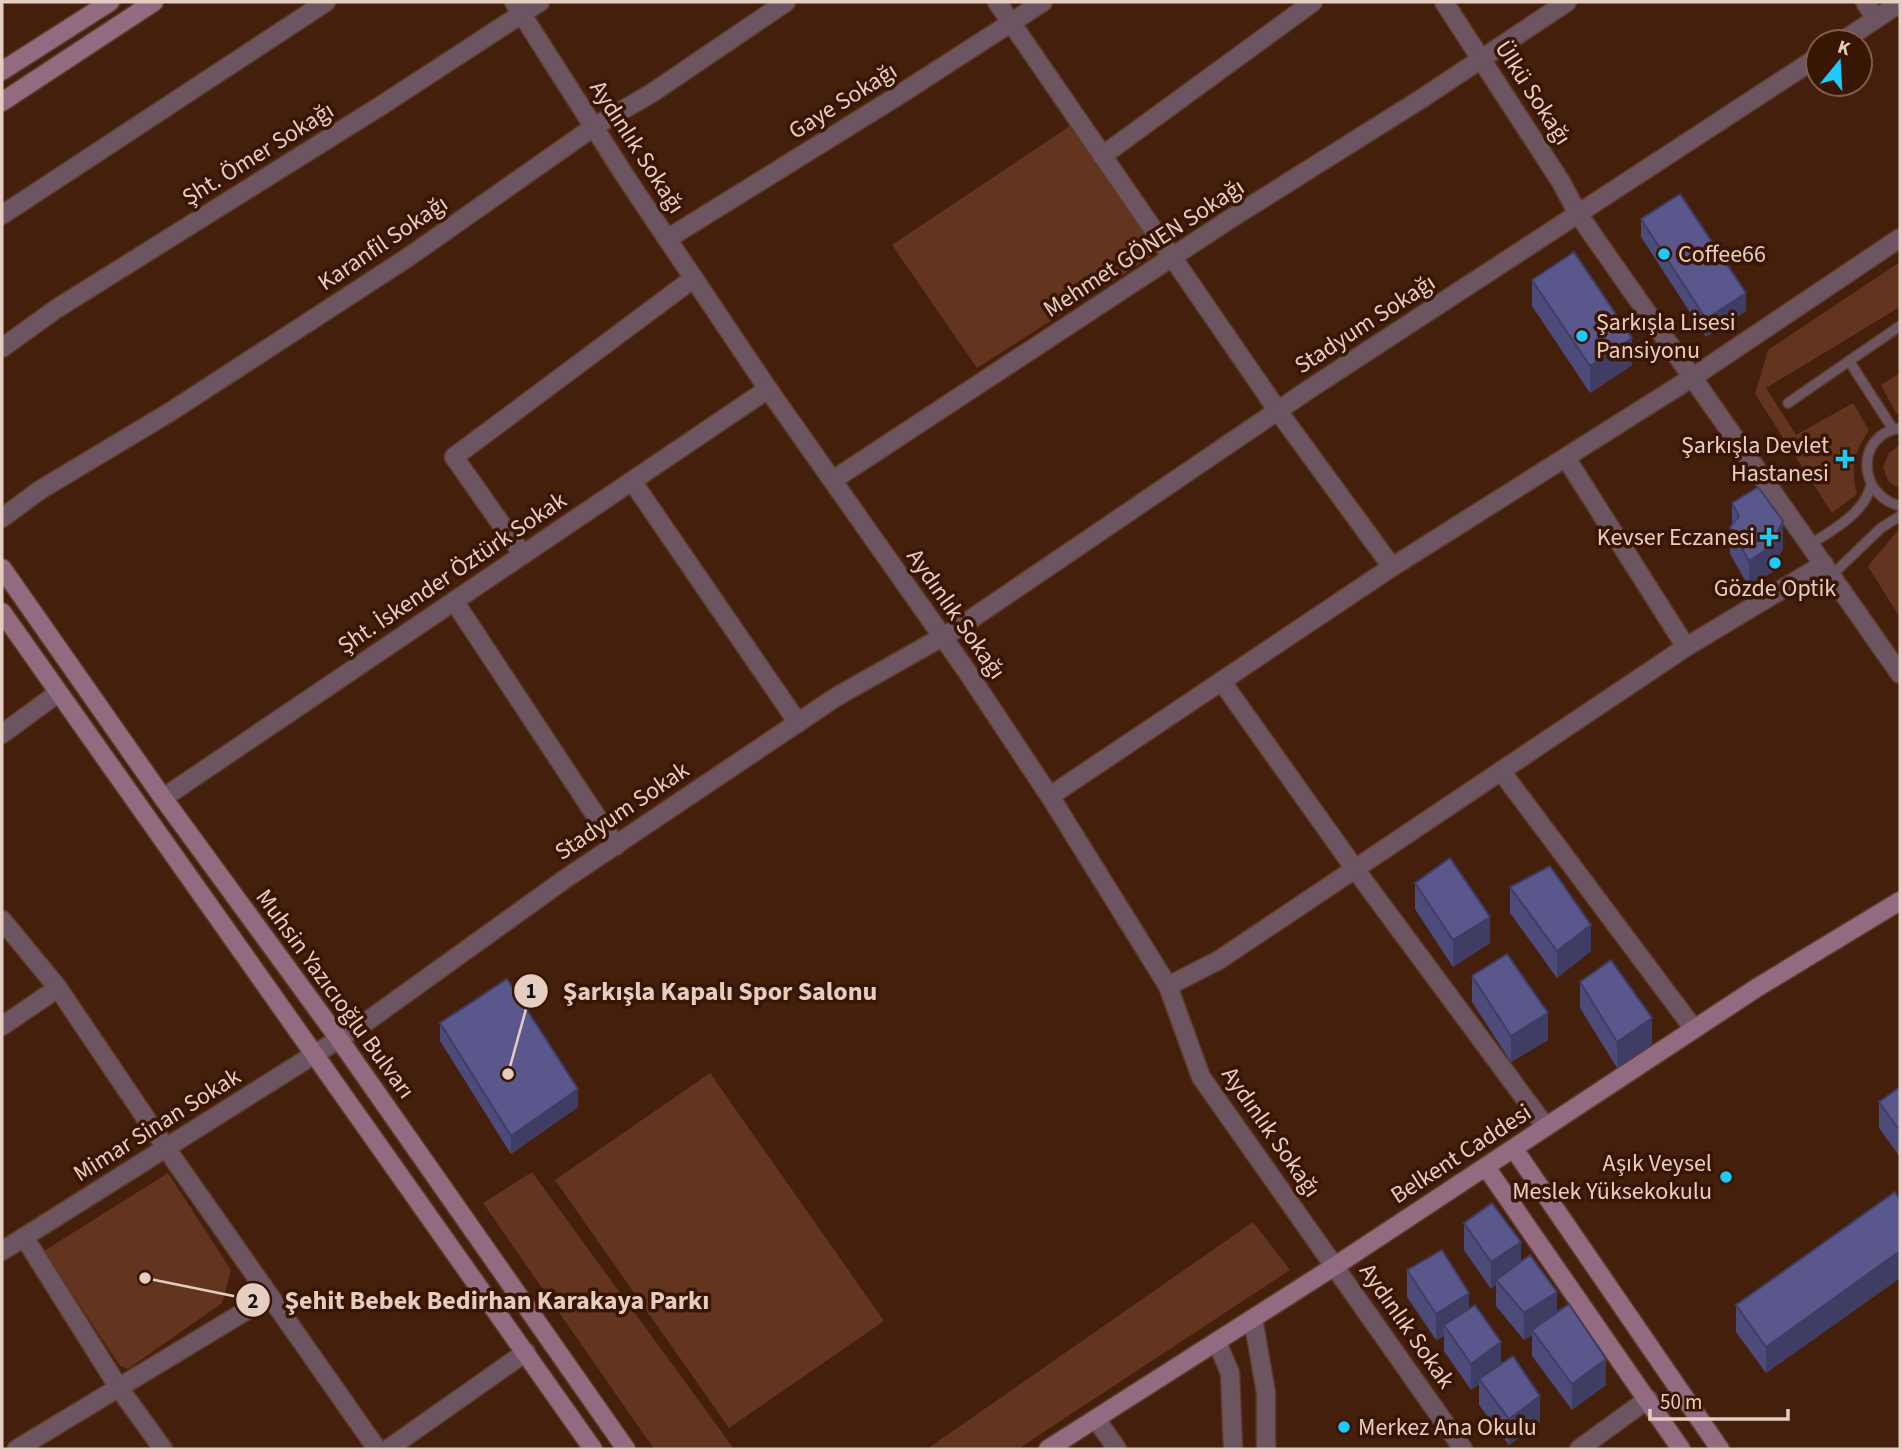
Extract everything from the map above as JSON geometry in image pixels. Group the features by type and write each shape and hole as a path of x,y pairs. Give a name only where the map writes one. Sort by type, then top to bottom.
{"main road":[{"path":"2,71 110,2"},
{"path":"2,102 154,2"},
{"name":"Muhsin Yazıcıoğlu Bulvarı","path":"2,568 163,798 339,1040 626,1449"},
{"path":"2,612 593,1449"},
{"name":"Belkent Caddesi","path":"1048,1449 1335,1266 1758,987 1900,901"},
{"path":"1514,1149 1720,1449"},
{"path":"1486,1167 1681,1449"}],"street":[{"path":"2,215 326,2"},
{"name":"Şht. Ömer Sokağı","path":"2,348 56,309 518,9 540,2"},
{"name":"Karanfil Sokağı","path":"2,518 40,491 170,412 407,258 595,127 652,93 786,2"},
{"path":"997,2 1278,411 1392,567"},
{"name":"Gaye Sokağı","path":"667,239 1043,2"},
{"path":"1102,156 1313,2"},
{"name":"Ülkü Sokağı","path":"1444,2 1561,182 1578,214 1900,674"},
{"name":"Mehmet GÖNEN Sokağı","path":"834,480 1567,2"},
{"path":"1865,2 1876,19"},
{"path":"1862,28 1900,3"},
{"name":"Aydınlık Sokağı","path":"518,9 768,389 834,480 1051,798 1168,986 1201,1077 1335,1266"},
{"name":"Stadyum Sokağı","path":"941,635 958,628 1278,411 1804,66"},
{"path":"1051,798 1056,792 1392,567 1693,377 1900,238"},
{"path":"523,555 454,457 694,278"},
{"name":"Şht. İskender Öztürk Sokak","path":"163,798 768,389"},
{"path":"1566,458 1686,647"},
{"path":"632,481 797,723"},
{"path":"1168,986 1219,960 1686,647 1828,569"},
{"path":"454,601 615,846"},
{"name":"Stadyum Sokak","path":"339,1040 615,846 797,723 941,635"},
{"path":"1222,682 1355,869 1546,1128"},
{"path":"2,734 58,693"},
{"path":"1501,771 1694,1029"},
{"path":"2,920 58,988 166,1148 377,1449"},
{"path":"2,1026 58,988"},
{"name":"Mimar Sinan Sokak","path":"2,1251 339,1040"},
{"path":"24,1237 119,1388 163,1449"},
{"name":"Aydınlık Sokak","path":"1335,1266 1462,1449"},
{"path":"17,1449 270,1297"},
{"path":"1253,1318 1266,1393 1266,1449"},
{"path":"1217,1342 1230,1373 1233,1449"},
{"path":"388,1449 526,1352"},
{"path":"1579,1449 1648,1399"},
{"path":"1096,1419 1117,1449"}],"lane":[{"path":"1788,402 1900,326"},
{"path":"1849,361 1897,428 1881,435 1872,446 1867,459 1867,473 1871,486 1880,497 1900,506"},
{"path":"1811,544 1852,515 1867,500 1871,486"},
{"path":"1828,569 1900,516"}],"shaded area":[{"path":"1079,120 1166,247 977,368 892,245"},
{"path":"1900,262 1900,307 1766,388 1796,435 1853,403 1869,430 1855,460 1857,494 1832,513 1755,394 1768,350"},
{"path":"1900,373 1900,413 1896,413 1881,385"},
{"path":"1900,445 1900,489 1888,481 1883,467 1889,453"},
{"path":"1900,528 1900,618 1868,566"},
{"path":"710,1073 884,1321 729,1428 555,1180"},
{"path":"532,1172 734,1449 654,1449 483,1203"},
{"path":"168,1173 231,1270 222,1303 128,1369 120,1366 44,1251"},
{"path":"1253,1222 1290,1270 1018,1449 927,1449"}],"building":[{"path":"1680,194 1746,293 1706,319 1641,219"},
{"path":"1574,252 1632,338 1590,366 1532,280"},
{"path":"1758,487 1783,521 1778,531 1778,542 1749,561 1730,527 1739,516 1732,503"},
{"path":"1450,858 1490,917 1453,940 1415,883"},
{"path":"1550,866 1591,925 1557,951 1510,887"},
{"path":"1507,954 1548,1013 1511,1036 1472,976"},
{"path":"1611,960 1652,1018 1617,1042 1580,982"},
{"path":"507,979 578,1089 511,1136 440,1023"},
{"path":"1900,1087 1900,1131 1879,1102"},
{"path":"1895,1192 1900,1200 1900,1251 1766,1347 1736,1305"},
{"path":"1492,1203 1521,1242 1491,1262 1464,1223"},
{"path":"1442,1250 1469,1293 1436,1314 1407,1270"},
{"path":"1530,1255 1557,1292 1524,1313 1496,1280"},
{"path":"1569,1304 1606,1359 1572,1384 1532,1330"},
{"path":"1475,1305 1501,1342 1471,1364 1444,1325"},
{"path":"1513,1356 1540,1396 1509,1419 1479,1379"}],"place":[{"name":"Coffee66","path":"1664,254"},
{"name":"Şarkışla Lisesi Pansiyonu","path":"1582,336"},
{"name":"Şarkışla Devlet Hastanesi","path":"1845,459"},
{"name":"Kevser Eczanesi","path":"1769,537"},
{"name":"Gözde Optik","path":"1775,563"},
{"name":"Şarkışla Kapalı Spor Salonu","path":"508,1074"},
{"name":"Aşık Veysel Meslek Yüksekokulu","path":"1726,1177"},
{"name":"Şehit Bebek Bedirhan Karakaya Parkı","path":"145,1278"},
{"name":"Merkez Ana Okulu","path":"1344,1427"}]}
